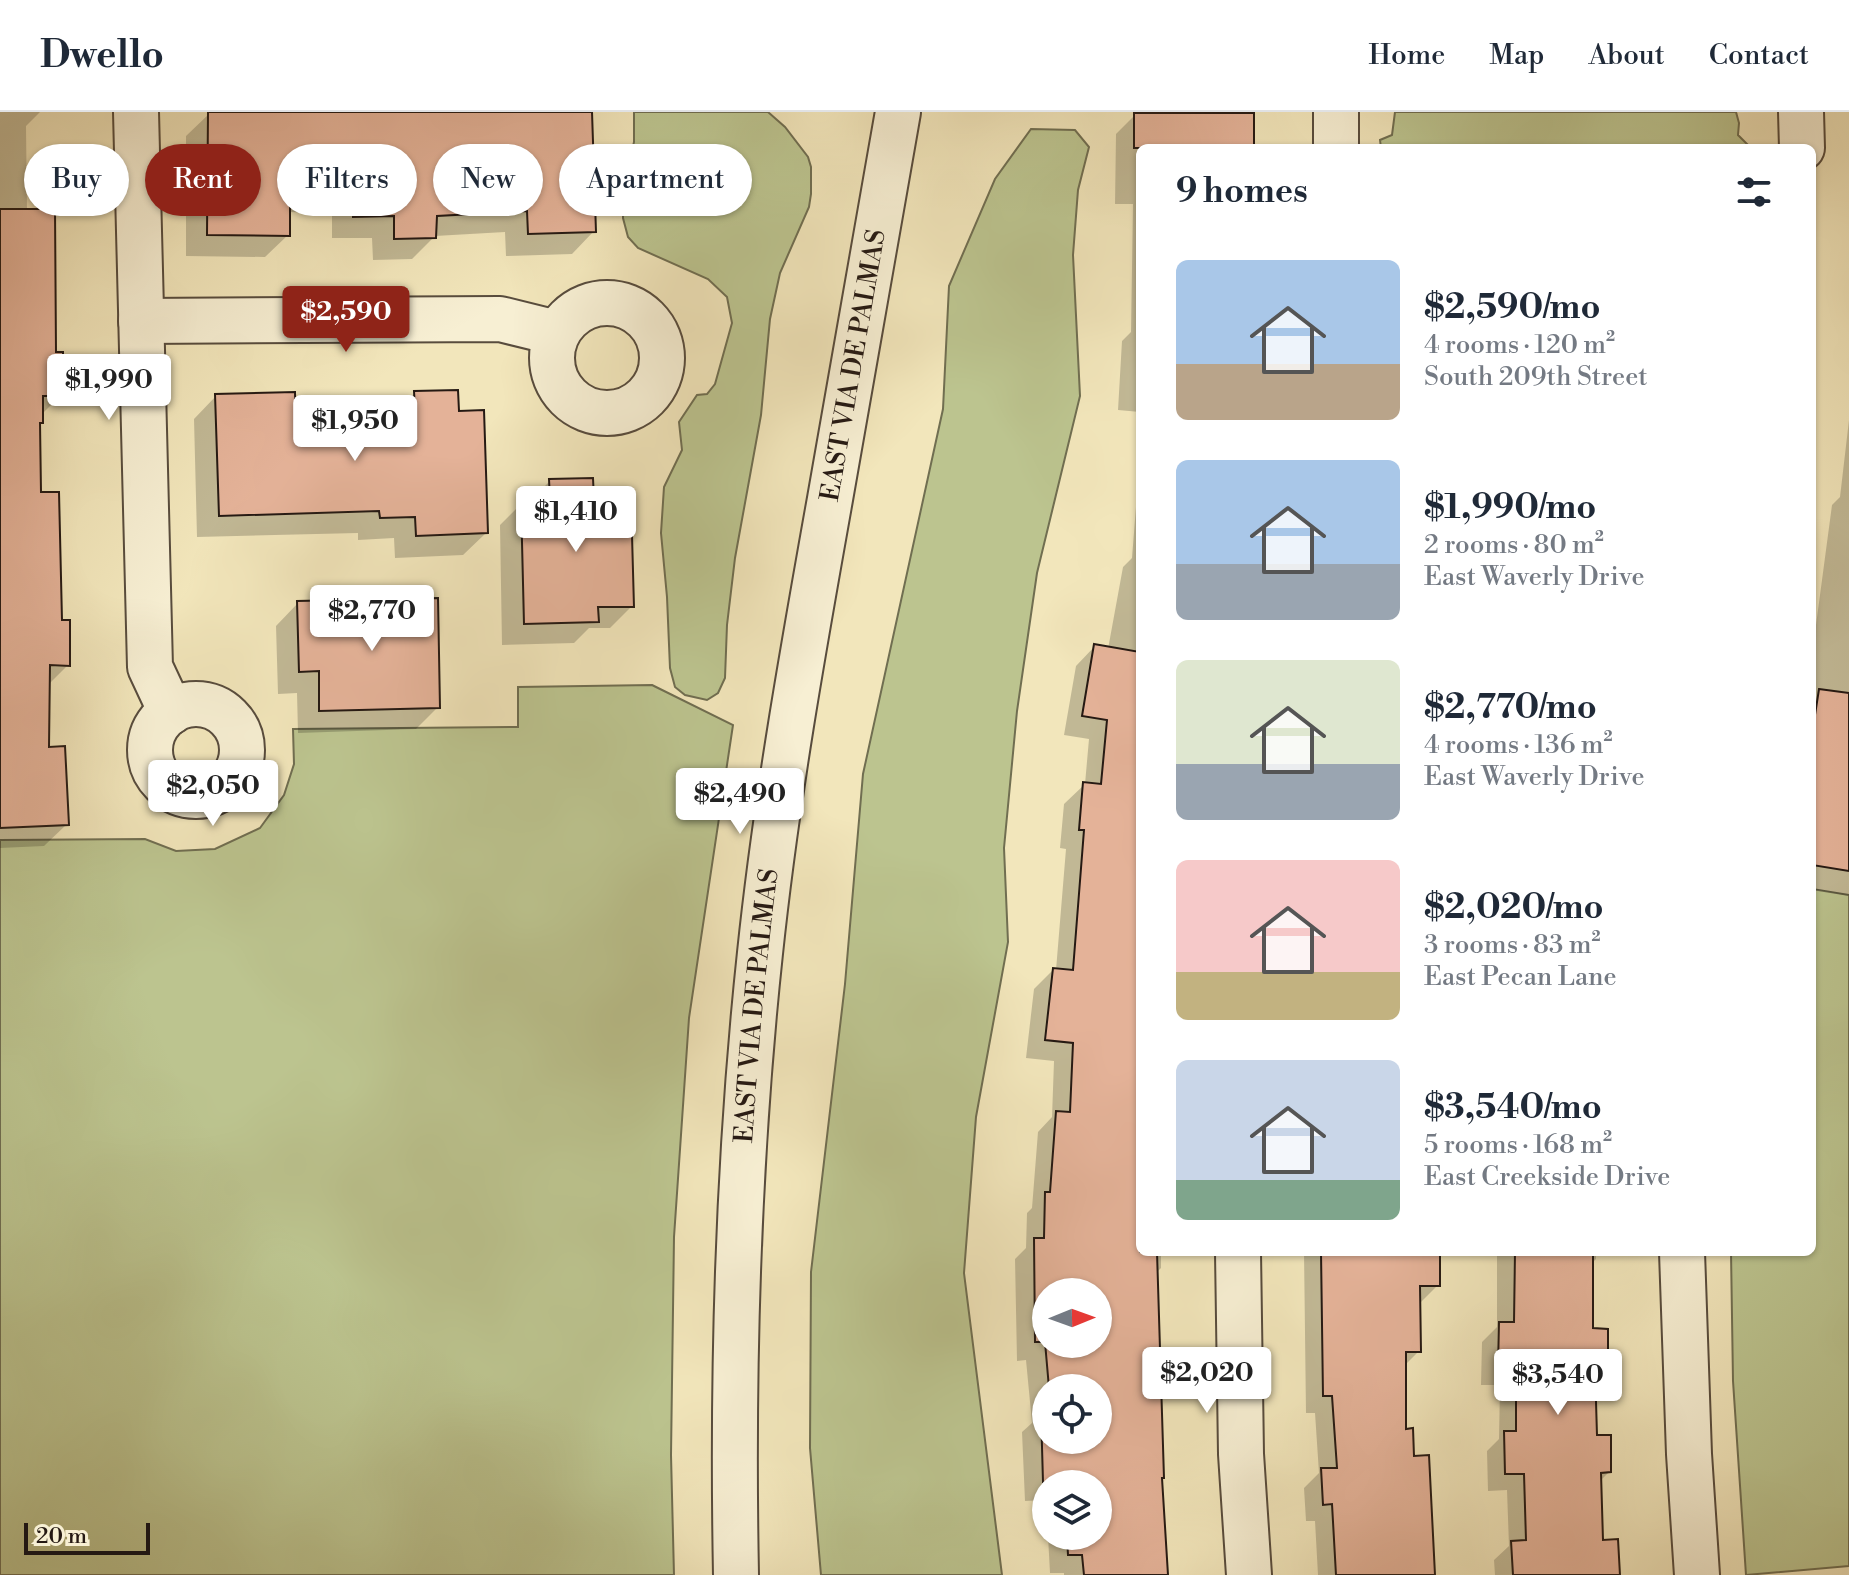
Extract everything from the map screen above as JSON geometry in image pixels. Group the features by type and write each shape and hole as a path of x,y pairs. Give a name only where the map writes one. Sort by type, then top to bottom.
{"street":[{"path":"136,112 150,667 171,712"},
{"name":"EAST VIA DE PALMAS","path":"736,1575 737,1323 742,1199 760,955 799,681 898,112"},
{"path":"1336,112 1336,144"},
{"path":"1801,112 1802,144"},
{"path":"141,321 500,319 557,333"},
{"path":"1238,1256 1241,1454 1249,1575"},
{"path":"1682,1256 1697,1575"}],"green space":[{"path":"634,112 768,112 785,127 808,157 811,167 809,207 780,273 770,319 761,415 735,558 727,625 725,678 718,693 707,700 685,695 675,687 670,668 661,533 664,487 682,450 679,422 697,395 707,394 715,384 732,323 727,297 708,279 638,248 628,237 623,216 752,216 752,144 634,142"},
{"path":"1395,112 1736,112 1738,135 1747,144 1380,144 1380,140 1392,135"},
{"path":"1031,129 1075,130 1089,147 1078,190 1073,255 1080,396 1037,573 1017,711 1004,848 1008,942 976,1117 964,1273 1002,1575 821,1575 810,1448 811,1272 845,984 863,774 943,409 949,286 995,179"},
{"path":"652,685 733,725 689,1018 674,1237 671,1455 674,1575 0,1575 0,840 145,839 176,851 215,849 260,828 284,795 294,764 293,729 518,727 518,687"},
{"path":"1816,890 1849,895 1849,1566 1746,1575 1733,1381 1731,1256 1816,1256"}],"building":[{"path":"208,112 592,112 593,144 559,144 559,216 595,216 596,232 528,234 527,216 543,216 543,144 433,144 436,238 394,239 394,216 417,216 417,144 277,144 277,216 290,216 290,236 207,235 207,216 261,216 261,144 208,144"},
{"path":"1134,113 1254,113 1254,144 1136,144 1134,148"},
{"path":"0,209 24,209 24,216 55,216 56,352 63,352 63,396 43,396 43,423 40,423 41,492 59,492 62,620 70,620 70,666 50,665 49,747 65,746 69,825 0,828"},
{"path":"458,390 459,411 484,410 488,533 416,536 415,517 380,518 379,511 219,516 215,394 295,392 296,434 376,433 376,411 415,410 414,391"},
{"path":"593,478 594,500 631,499 634,607 598,607 599,622 524,624 521,501 550,500 549,479"},
{"path":"438,598 440,708 319,711 319,671 299,672 297,601"},
{"path":"1094,644 1136,651 1136,1256 1157,1256 1162,1478 1168,1575 1084,1575 1082,1555 1068,1555 1068,1550 1112,1550 1112,1470 1043,1470 1042,1454 1112,1454 1112,1374 1048,1374 1046,1358 1112,1358 1112,1278 1034,1278 1034,1238 1044,1238 1045,1192 1050,1192 1056,1111 1070,1112 1073,1043 1045,1040 1053,968 1073,970 1084,830 1079,830 1083,782 1101,784 1107,720 1082,716"},
{"path":"1819,689 1849,693 1849,871 1816,866 1816,708"},
{"path":"1321,1256 1440,1256 1440,1286 1420,1286 1421,1352 1406,1352 1406,1429 1413,1428 1414,1456 1429,1455 1435,1575 1336,1575 1332,1504 1323,1505 1321,1468 1337,1468 1332,1396 1323,1396"},
{"path":"1515,1256 1593,1256 1593,1328 1608,1329 1608,1368 1595,1368 1597,1435 1611,1435 1611,1472 1601,1473 1603,1540 1618,1539 1620,1575 1513,1575 1511,1541 1526,1540 1524,1474 1505,1474 1504,1431 1516,1431 1516,1368 1498,1368 1499,1322 1514,1322"}]}
